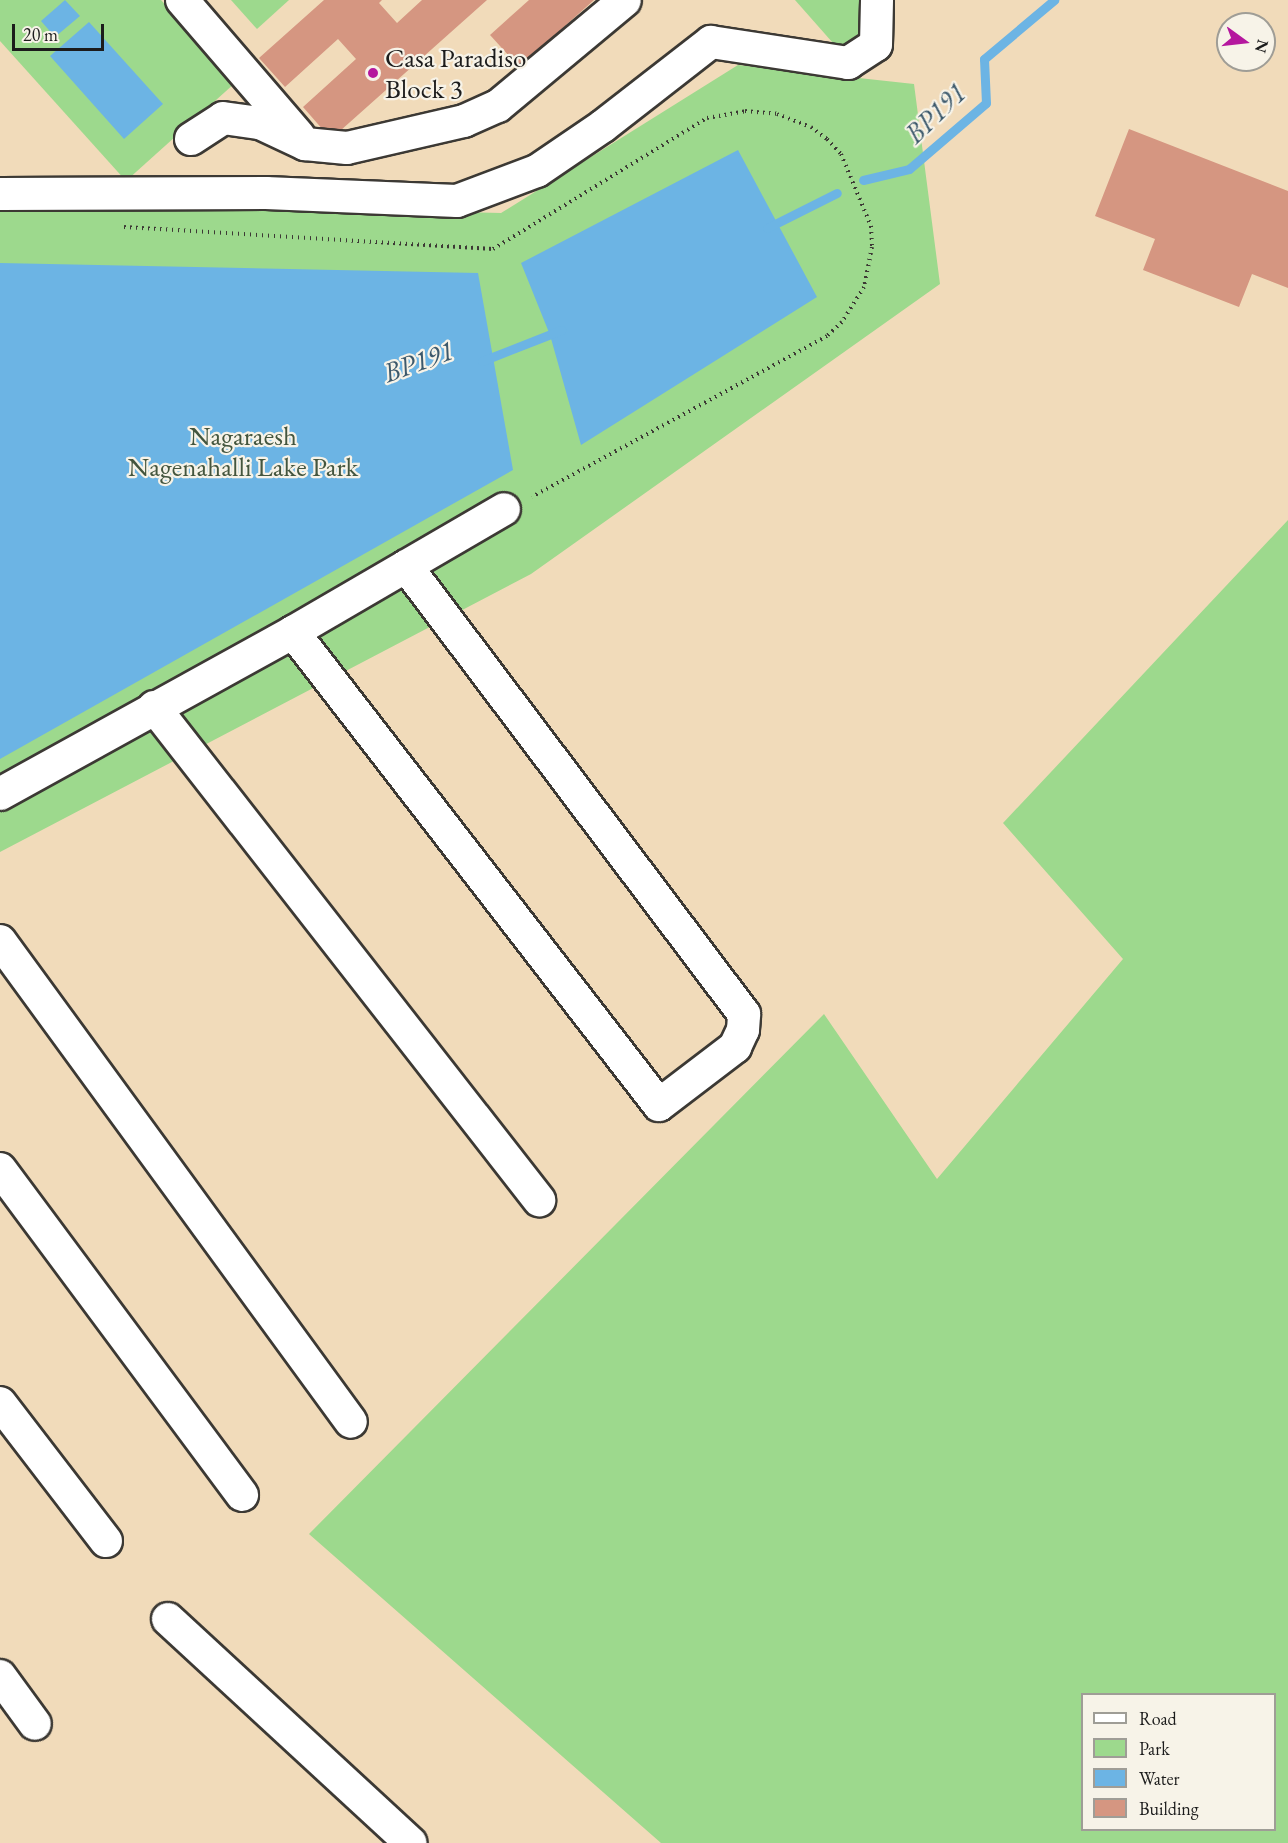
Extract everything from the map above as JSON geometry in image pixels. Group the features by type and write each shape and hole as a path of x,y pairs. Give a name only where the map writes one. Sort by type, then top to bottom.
{"street":[{"path":"182,0 305,144"},
{"path":"191,139 223,118 260,123 305,144 347,148 464,121 498,106 625,0"},
{"path":"0,194 266,193 457,201 537,171 603,126 711,42 848,63 876,45 877,0"},
{"path":"0,795 154,707 293,632 504,509"},
{"path":"293,632 659,1105 735,1047 744,1014 406,566"},
{"path":"154,707 538,1200"},
{"path":"0,941 351,1422"},
{"path":"0,1169 242,1495"},
{"path":"0,1403 106,1541"},
{"path":"168,1619 411,1843"},
{"path":"0,1676 35,1724"}],"path":[{"path":"117,227 493,249 707,118 761,111 793,118 827,139 841,154 871,226 867,277 855,305 842,322 827,336 534,496 504,509"}],"green space":[{"path":"0,0 161,0 235,83 126,181 0,41"},
{"path":"231,0 289,0 257,29"},
{"path":"795,0 865,0 865,35 840,51"},
{"name":"Nagaraesh Nagenahalli Lake Park","path":"738,65 914,84 940,284 531,574 0,852 0,201 501,213"},
{"path":"1288,520 1288,1843 661,1843 309,1534 824,1014 937,1179 1123,959 1003,823"}],"water":[{"path":"65,0 80,16 55,37 41,21"},
{"path":"89,22 163,104 124,139 50,56"},
{"path":"738,150 817,297 581,445 550,335 521,263"},
{"path":"0,263 478,273 513,470 0,759"}],"building":[{"name":"Casa Paradiso Block 3","path":"324,0 382,0 379,3 397,23 422,0 487,0 331,139 303,107 356,59 338,39 285,87 259,58"},
{"name":"Casa Paradiso Block 3","path":"529,0 594,0 519,67 490,35"},
{"path":"1129,129 1288,191 1288,288 1252,274 1239,307 1143,270 1155,239 1095,216"}],"waterway":[{"name":"BP191","path":"863,180 909,169 986,103 984,59 1054,0"},
{"name":"BP191","path":"767,228 837,193"},
{"name":"BP191","path":"482,361 561,330"}],"place":[{"name":"Casa Paradiso Block 3","path":"373,73"}]}
